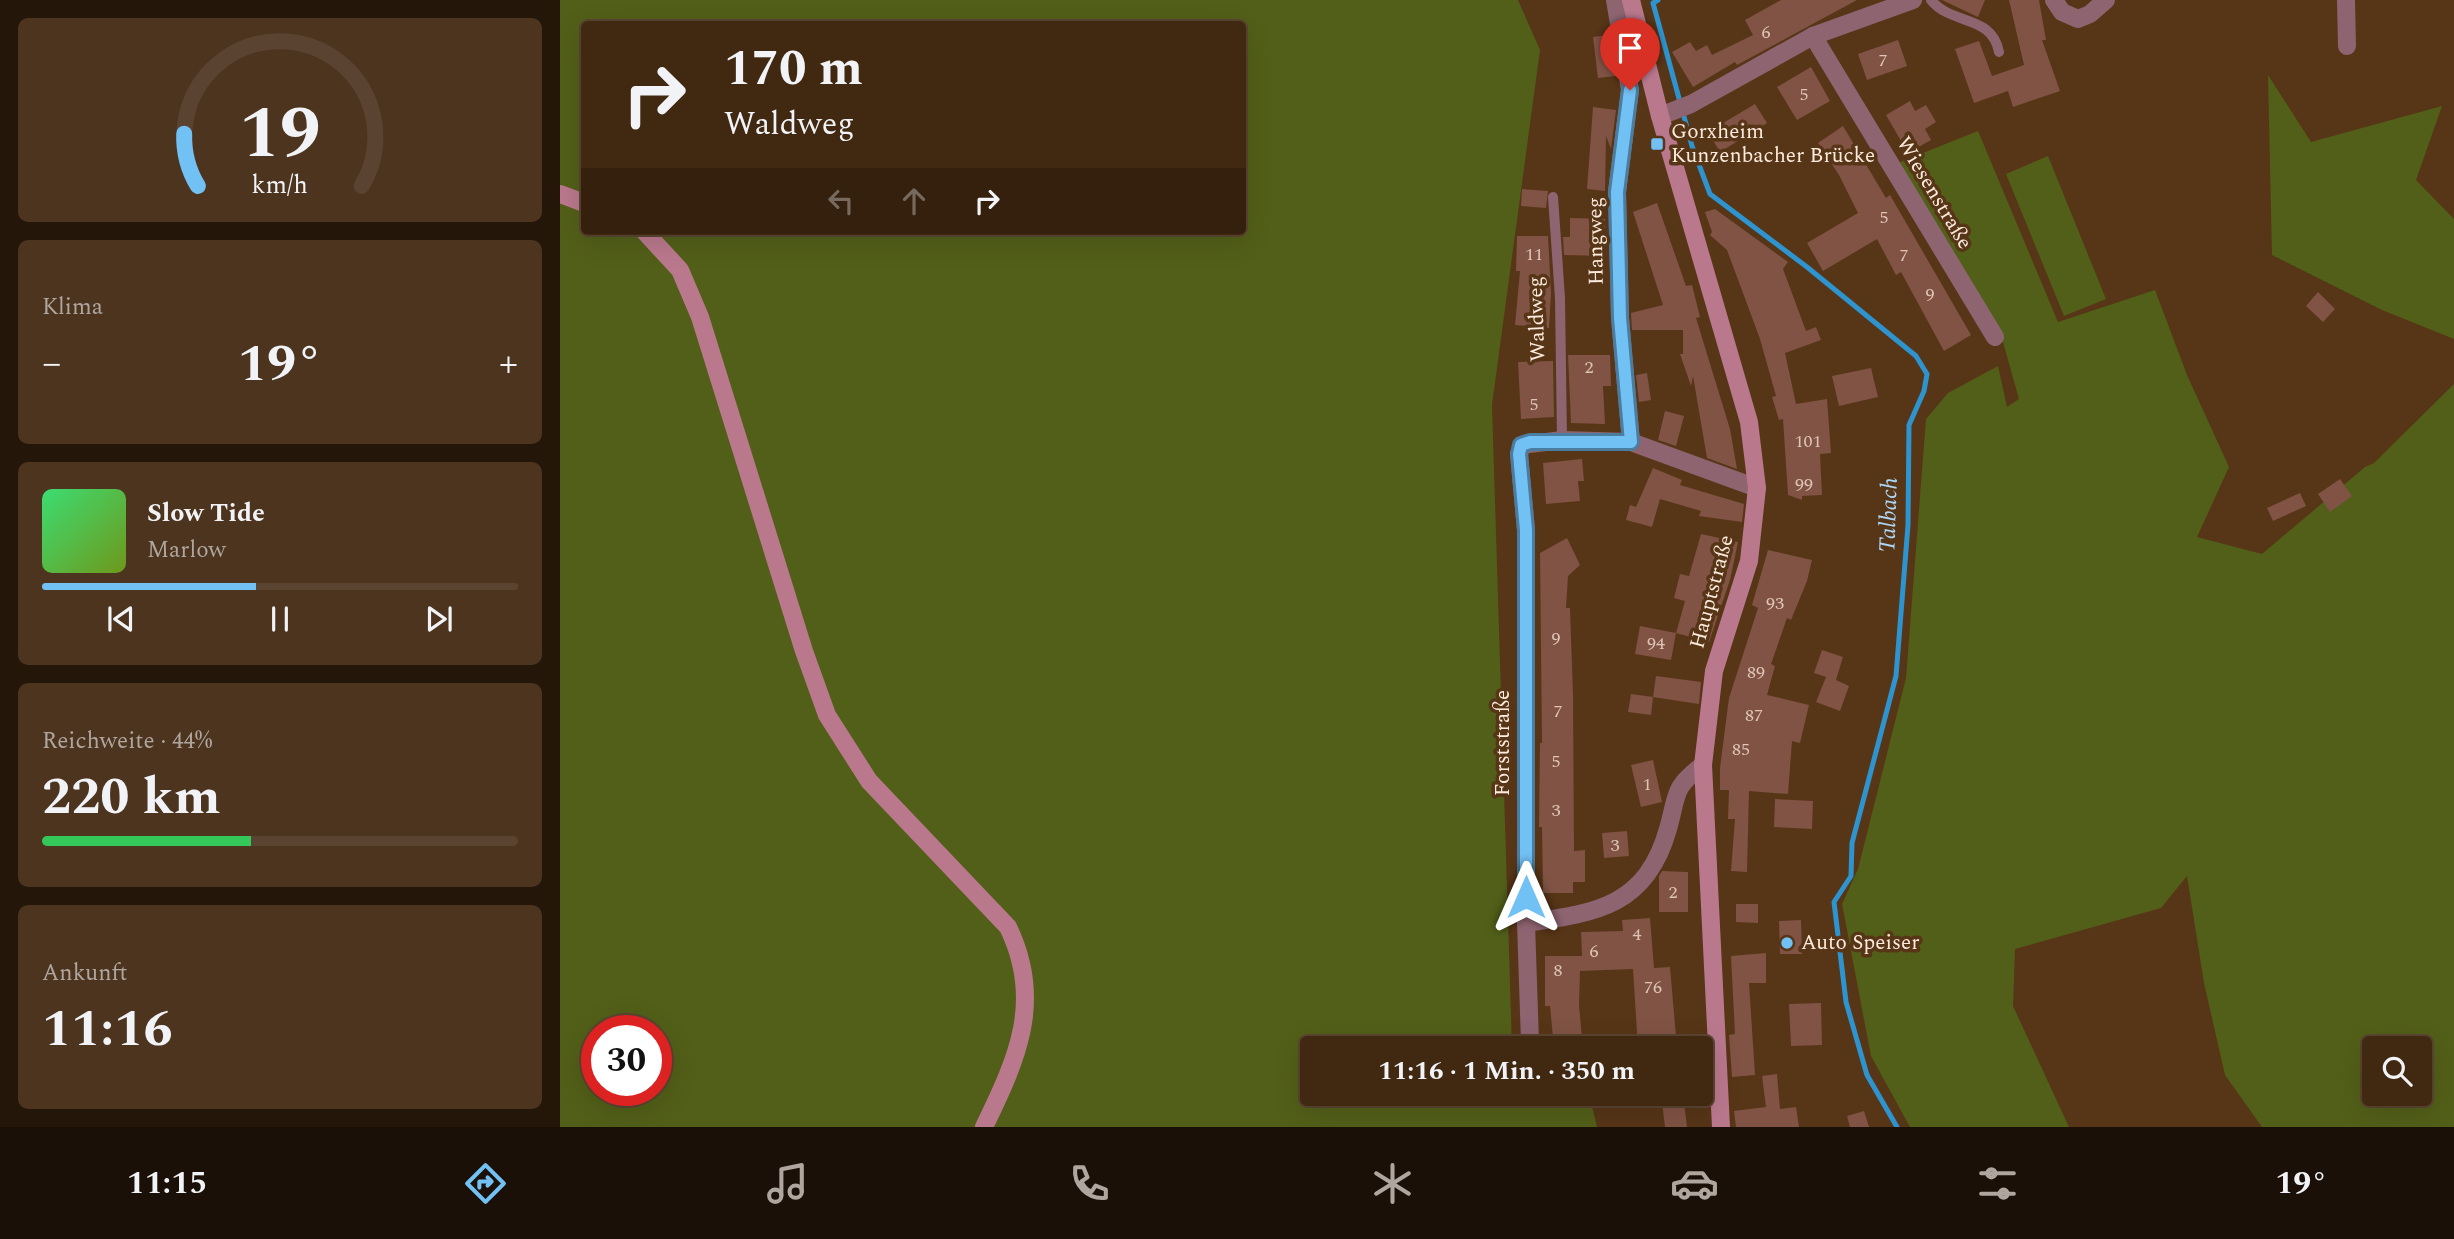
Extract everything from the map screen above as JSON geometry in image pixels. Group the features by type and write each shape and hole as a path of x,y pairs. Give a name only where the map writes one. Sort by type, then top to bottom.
{"main road":[{"name":"Hauptstraße","path":"1631,0 1666,113 1749,422 1757,488 1749,561 1714,671 1703,765 1719,1125"},
{"path":"560,194 581,202"},
{"path":"648,235 680,270 700,317 804,651 827,715 869,781 1008,927 1019,950 1024,973 1024,1027 1004,1085 984,1127"}],"street":[{"name":"Hangweg","path":"1615,0 1630,90 1617,192 1620,318 1631,442"},
{"path":"1666,113 1692,104 1813,36 1913,0"},
{"path":"2054,0 2062,12 2078,19 2090,14 2106,0"},
{"path":"2346,0 2347,46"},
{"name":"Wiesenstraße","path":"1813,36 1995,337"},
{"path":"1562,440 1631,442 1757,488"},
{"name":"Forststraße","path":"1530,1036 1526,923 1526,530 1519,454 1521,445 1562,440"},
{"path":"1526,923 1591,913 1620,899 1640,881 1658,854 1679,786 1703,765"}],"lane":[{"path":"1931,0 1941,10 1988,30 1996,38 1999,52"},
{"name":"Waldweg","path":"1553,197 1560,298 1562,440"}],"green space":[{"path":"560,0 1518,0 1540,50 1492,405 1512,1036 1300,1036 1300,1106 1592,1106 1597,1127 560,1127"},
{"path":"2268,75 2311,142 2442,106 2416,180 2454,219 2454,339 2382,310 2272,255"},
{"path":"1978,131 2058,322 2155,290 2187,375 2229,467 2197,537 2262,554 2365,467 2374,463 2454,384 2454,1127 2262,1127 2225,1075 2204,983 2187,876 2161,908 2015,949 2013,1006 2069,1127 1910,1127 1871,1056 1842,904 1858,869 1906,678 1926,419 1948,393 1998,366 2007,407 2019,399 1999,328 1898,163"},
{"path":"2048,156 2106,299 2064,316 2006,174"}],"building":[{"path":"1781,0 1857,0 1737,65 1735,62 1693,87 1672,52 1690,42 1696,51 1707,45 1712,55 1753,35 1745,20"},
{"path":"1942,0 1985,0 1978,17"},
{"path":"2009,0 2039,0 2046,40 2042,40 2060,91 2013,107 2008,91 1974,103 1955,49 1979,41 1992,76 2024,65"},
{"path":"1609,35 1616,76 1598,78 1593,37"},
{"path":"1898,40 1907,66 1867,80 1858,54"},
{"path":"1811,67 1830,101 1797,120 1777,87"},
{"path":"1910,101 1915,111 1926,105 1936,122 1925,129 1931,140 1908,153 1886,115"},
{"path":"1755,104 1767,123 1720,152 1708,132"},
{"path":"1593,107 1616,110 1611,149 1606,136 1605,191 1587,189"},
{"path":"1843,126 1886,198 1890,195 1971,335 1944,351 1901,272 1896,275 1877,239 1823,271 1807,243 1858,213 1839,175 1818,143"},
{"path":"1522,189 1548,191 1546,208 1521,206"},
{"path":"1657,203 1686,286 1692,285 1700,317 1696,318 1730,429 1737,469 1707,458 1693,376 1691,386 1680,354 1683,354 1683,330 1632,330 1631,313 1663,305 1633,212"},
{"path":"1715,209 1788,262 1783,269 1806,331 1816,327 1821,340 1785,353 1796,404 1827,399 1831,453 1820,454 1822,495 1802,496 1802,500 1788,495 1783,419 1779,420 1772,397 1776,396 1760,339 1727,250 1710,235 1712,232 1705,212"},
{"path":"1570,218 1605,219 1604,256 1564,255 1563,237 1570,237"},
{"path":"1517,236 1548,236 1551,293 1549,328 1515,325 1520,271 1516,271"},
{"path":"2318,292 2335,309 2323,322 2306,306"},
{"path":"1568,355 1610,355 1611,386 1603,386 1605,424 1571,423"},
{"path":"1553,361 1554,417 1521,419 1518,362"},
{"path":"1871,368 1878,397 1839,406 1832,376"},
{"path":"1647,373 1651,400 1639,402 1636,375"},
{"path":"1665,411 1684,416 1676,446 1658,440"},
{"path":"1582,459 1584,481 1578,481 1580,501 1546,504 1543,463"},
{"path":"1653,468 1682,480 1680,485 1744,504 1742,522 1699,516 1701,511 1660,499 1652,527 1626,520 1630,505 1636,507"},
{"path":"2340,479 2352,496 2330,512 2318,494"},
{"path":"2300,493 2306,506 2273,521 2267,508"},
{"path":"1701,534 1738,542 1730,580 1709,642 1676,633 1685,601 1674,598 1680,574 1689,576"},
{"path":"1567,538 1580,565 1568,576 1566,608 1570,608 1573,694 1574,851 1585,850 1585,882 1573,882 1573,893 1543,893 1542,827 1539,827 1542,743 1540,553"},
{"path":"1768,550 1812,560 1807,581 1791,620 1787,618 1771,664 1775,666 1767,695 1809,705 1800,743 1792,741 1788,794 1749,791 1747,872 1731,871 1735,819 1728,819 1729,790 1720,790 1720,768 1729,698 1758,608 1752,605"},
{"path":"1640,626 1676,633 1671,660 1635,654"},
{"path":"1822,650 1843,657 1836,680 1849,686 1840,711 1816,702 1826,677 1814,673"},
{"path":"1656,676 1701,682 1699,704 1653,697"},
{"path":"1631,694 1653,697 1651,715 1628,712"},
{"path":"1653,760 1662,802 1641,807 1631,765"},
{"path":"1775,799 1813,801 1812,829 1774,827"},
{"path":"1627,831 1629,856 1604,858 1602,833"},
{"path":"1662,871 1688,872 1688,912 1659,912 1659,876"},
{"path":"1736,904 1758,904 1758,923 1736,922"},
{"path":"1650,918 1654,968 1670,967 1676,1036 1637,1036 1633,969 1580,971 1582,1036 1553,1036 1550,1006 1545,1006 1545,956 1582,956 1581,932 1623,931 1622,920"},
{"path":"1801,920 1802,954 1780,954 1779,921"},
{"path":"1766,953 1766,983 1749,983 1755,1075 1732,1077 1729,1035 1735,1034 1731,956"},
{"path":"1821,1003 1822,1045 1791,1046 1789,1004"},
{"path":"1777,1074 1780,1109 1796,1107 1799,1127 1736,1127 1734,1111 1766,1107 1762,1076"},
{"path":"1662,1106 1684,1106 1687,1127 1665,1127"},
{"path":"1864,1111 1869,1127 1850,1127 1847,1116"}],"waterway":[{"name":"Talbach","path":"1658,0 1653,3 1692,146 1710,194 1807,267 1916,356 1927,374 1924,391 1909,425 1908,525 1896,676 1852,843 1851,876 1834,902 1846,1002 1867,1075 1897,1127"}],"place":[{"name":"Gorxheim Kunzenbacher Brücke","path":"1657,144"},
{"name":"Auto Speiser","path":"1787,943"}],"route":[{"path":"1526,897 1526,530 1519,454 1521,445 1530,442 1631,442 1620,318 1617,192 1630,90"}]}
